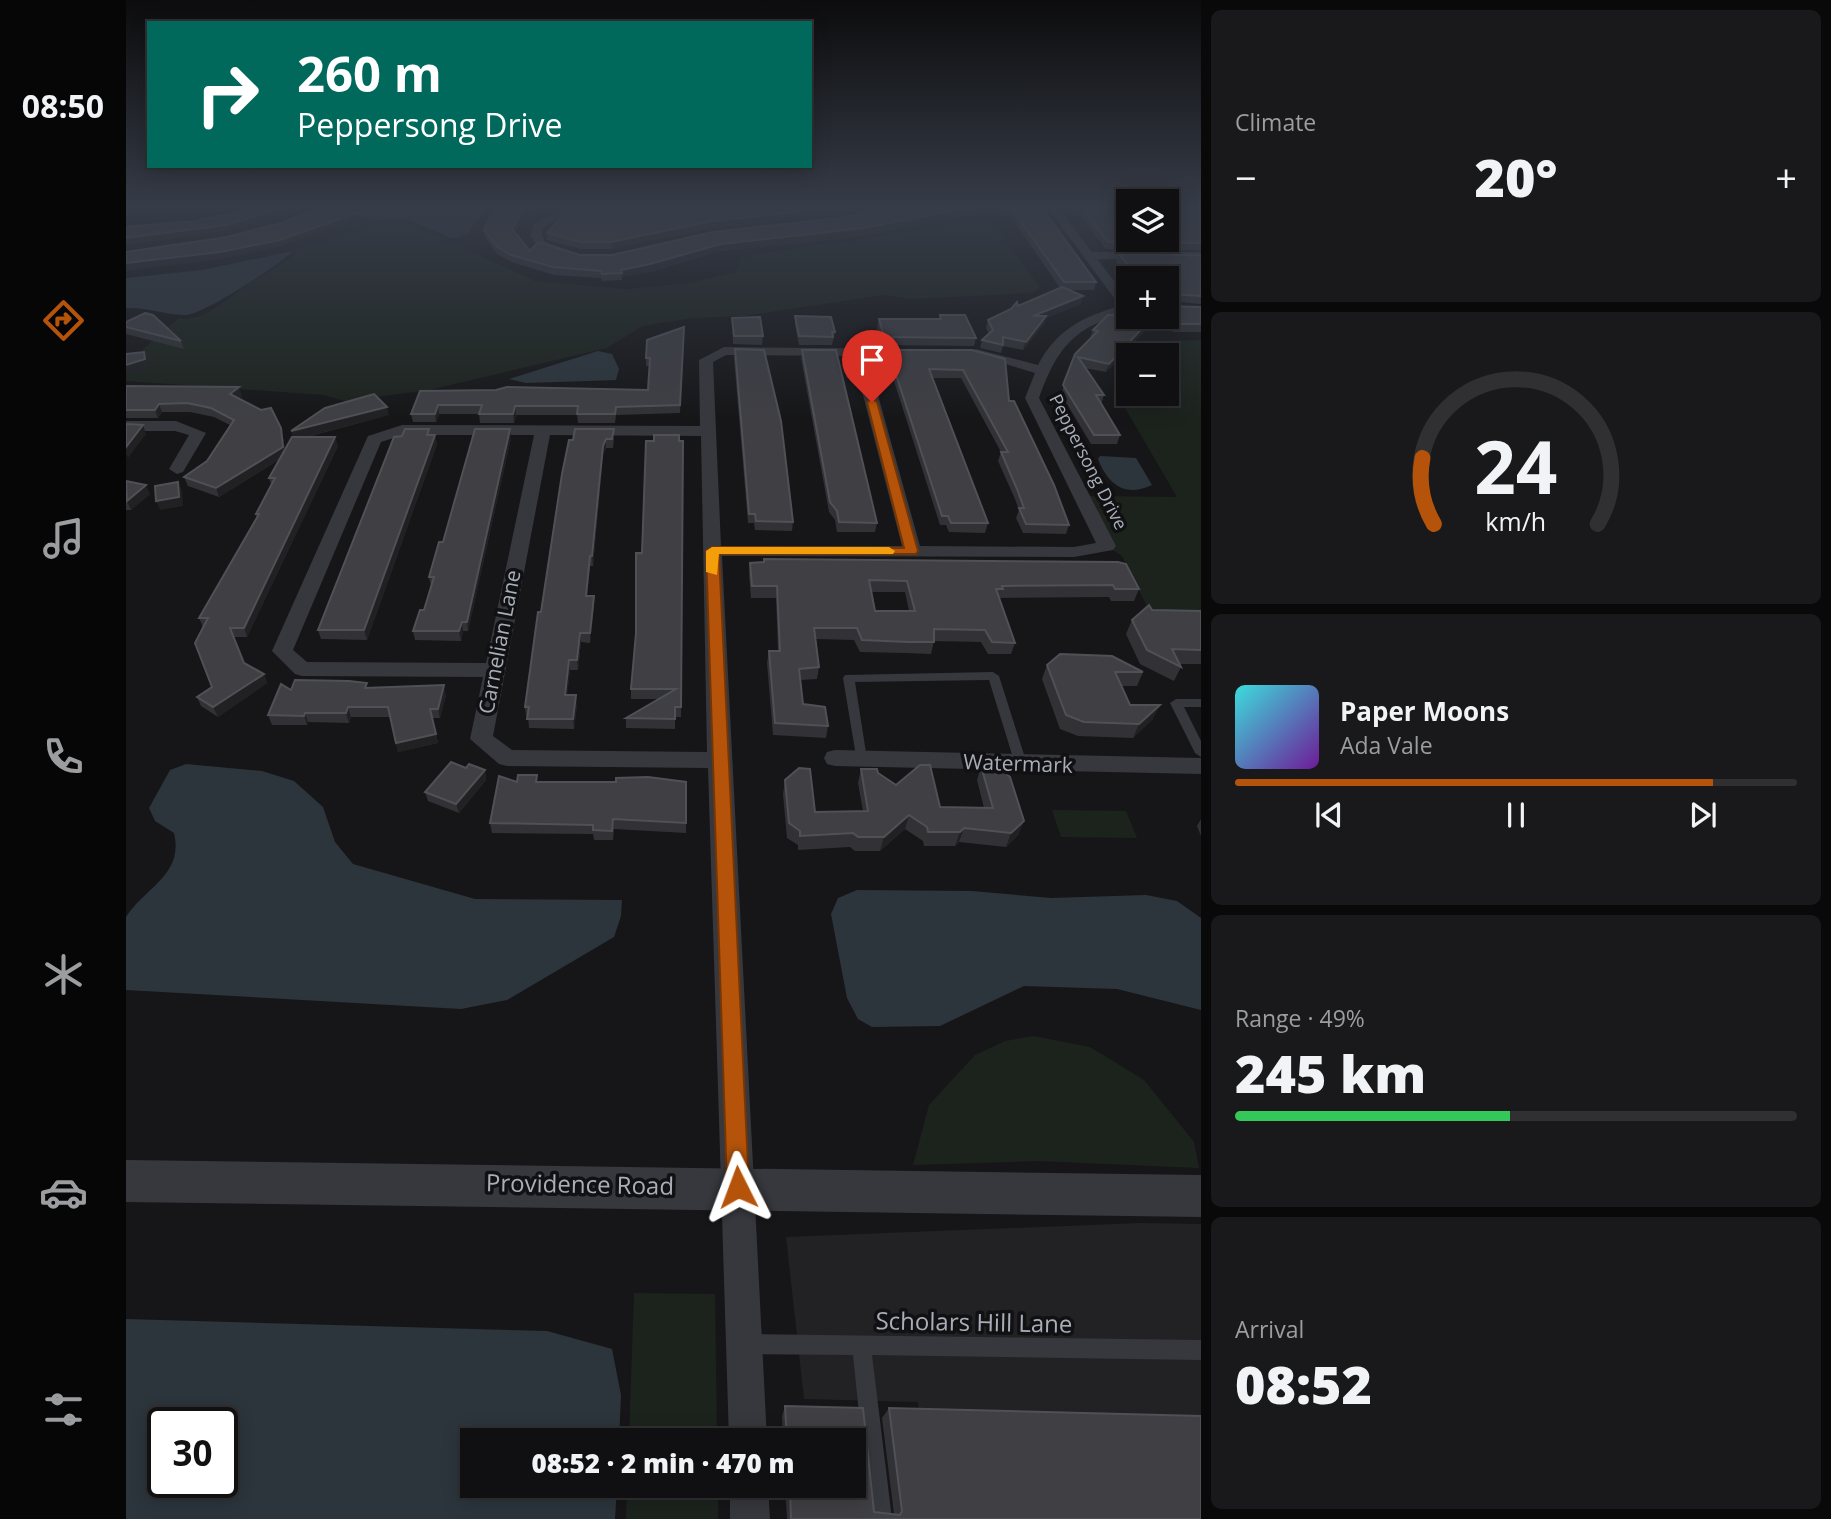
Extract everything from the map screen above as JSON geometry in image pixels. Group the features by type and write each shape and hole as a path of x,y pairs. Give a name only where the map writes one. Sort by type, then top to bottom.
{"street":[{"name":"Peppersong Drive","path":"712,551 1074,552 1107,546 1032,397 1041,370 1064,334 1088,320 1116,311"},
{"path":"748,1428 719,760 706,360 724,351 971,352 1041,370"},
{"path":"859,352 912,551"},
{"path":"126,426 176,426 198,433 177,469"},
{"path":"493,670 302,668 282,650 374,439 402,430 708,431"},
{"name":"Carnelian Lane","path":"543,430 481,739 508,758 719,760"},
{"name":"Watermark","path":"835,758 1201,766"},
{"name":"Providence Road","path":"126,1181 738,1187 1201,1196"},
{"path":"749,1498 750,1519"}],"lane":[{"path":"861,759 849,678 993,677 1021,764"},
{"path":"1201,703 1176,703 1201,753"},
{"name":"Scholars Hill Lane","path":"746,1344 1201,1350"},
{"path":"861,1345 881,1519"}],"shaded area":[{"path":"126,279 254,279 195,313 178,315 126,308"},
{"path":"257,279 530,279 626,289 707,279 1034,279 1040,287 1033,293 912,299 883,295 744,316 692,318 643,326 607,348 429,390 345,401 324,395 126,381 138,355 179,318 188,319 205,313"},
{"path":"1201,340 1201,620 1154,620 1122,556 1107,546 1082,496 1177,497 1124,406 1179,406 1179,343 1152,343"},
{"path":"598,351 612,354 619,369 616,380 526,383 509,379"},
{"path":"1100,456 1136,458 1152,485 1133,490 1118,486 1102,468 1098,459"},
{"path":"186,764 262,771 294,781 323,807 335,842 353,864 475,899 622,900 621,916 614,937 507,1000 461,1009 126,990 126,917 161,880 173,860 176,847 174,833 155,821 149,808 170,770"},
{"path":"1052,810 1126,811 1137,838 1061,837"},
{"path":"857,890 972,891 1051,898 1146,895 1177,901 1201,918 1201,1010 1117,989 1024,986 940,1026 872,1027 858,1019 847,998 831,914 838,898"},
{"path":"1033,1036 1090,1047 1144,1080 1194,1142 1199,1168 1038,1161 913,1165 929,1105 975,1055 1005,1041"},
{"path":"1141,1223 1201,1224 1201,1519 931,1519 918,1402 804,1399 786,1237"},
{"path":"634,1293 715,1294 717,1428 629,1428"},
{"path":"126,1319 547,1331 612,1349 621,1395 620,1428 460,1428 460,1498 616,1498 615,1519 126,1519"},
{"path":"627,1498 718,1498 718,1519 626,1519"}],"building":[{"path":"1062,279 1094,279 1096,282 1064,282"},
{"path":"1179,279 1201,279 1201,296 1179,295"},
{"path":"1062,287 1083,296 1033,316 1046,316 1026,342 1003,337 1003,345 982,340 993,330 988,320 1011,309 1017,302 1018,306"},
{"path":"1179,306 1201,307 1201,324 1179,324"},
{"path":"145,313 153,315 181,341 126,327 126,322"},
{"path":"940,315 965,315 976,338 884,337 879,319 941,319"},
{"path":"1108,315 1116,315 1116,329 1141,329 1128,343 1116,343 1116,356 1109,364 1078,357 1104,395 1096,395 1120,435 1094,435 1063,385 1075,354 1098,331 1093,330"},
{"path":"795,316 831,317 835,332 832,332 833,337 799,336"},
{"path":"760,317 763,336 734,336 732,318"},
{"path":"684,327 680,405 616,407 615,414 577,414 578,406 515,406 513,414 479,414 482,405 438,405 435,414 411,414 420,391 496,390 507,387 648,390 650,358 646,358 647,340"},
{"path":"735,349 764,350 781,421 793,522 756,521 755,514 749,514"},
{"path":"802,350 836,350 877,523 839,522 837,511 830,502"},
{"path":"888,350 972,350 1005,359 1009,401 1014,401 1054,485 1069,525 1026,524 1019,508 1024,508 1001,452 1008,452 963,370 929,369 988,523 951,523 948,516 942,516"},
{"path":"144,352 145,359 126,365 126,354"},
{"path":"126,386 239,387 230,394 261,410 271,408 281,428 283,447 216,488 184,477 207,461 234,420 211,408 187,403 159,404 155,410 126,410"},
{"path":"374,394 387,407 291,431 325,408"},
{"path":"126,424 143,425 126,447"},
{"path":"405,429 429,429 427,435 435,435 364,630 318,630 394,437 402,436"},
{"path":"475,429 510,429 467,622 462,622 459,631 413,631 420,610 424,610 434,577 429,577 439,542 443,542"},
{"path":"575,429 614,429 612,439 606,439 603,446 590,556 586,596 594,596 590,633 580,633 577,660 569,660 565,695 576,695 573,719 527,719 529,707 525,707 538,612 541,612 562,474 569,440 573,440"},
{"path":"654,435 679,435 679,441 683,441 681,707 675,707 675,719 626,718 676,689 631,689 636,633 636,553 642,553 646,441 654,441"},
{"path":"292,437 335,437 244,628 230,628 244,663 264,674 213,707 197,697 212,687 195,643 208,618 199,618 259,514 256,514 275,478 269,478"},
{"path":"126,481 146,485 127,501"},
{"path":"178,482 179,497 156,501 155,486"},
{"path":"764,559 1118,562 1126,564 1139,589 1115,589 1113,585 1002,586 1003,589 996,589 1015,643 992,642 985,630 934,629 934,642 909,642 862,640 857,628 814,628 819,667 799,669 803,704 825,707 828,726 775,723 769,651 780,651 777,586 752,586 750,563 764,562","holes":["869,580 907,581 915,611 875,611"]},
{"path":"1149,605 1152,610 1201,611 1201,650 1172,649 1181,667 1147,650 1132,620"},
{"path":"1060,654 1112,656 1143,672 1115,672 1130,705 1160,705 1139,724 1084,722 1066,715 1047,665"},
{"path":"295,680 367,683 365,688 444,685 438,709 430,709 436,734 396,743 388,707 348,707 346,713 305,713 304,716 268,715 281,684 291,690"},
{"path":"451,762 466,768 469,764 485,770 456,804 425,792"},
{"path":"920,765 930,765 940,807 993,808 981,766 997,766 1010,777 1024,821 1011,833 964,828 960,832 928,832 927,827 909,815 884,837 858,837 853,833 800,836 800,831 789,823 785,780 799,768 810,769 815,812 868,811 861,769 877,769 878,773 896,785"},
{"path":"518,775 537,775 536,782 616,782 616,778 648,777 686,782 686,823 613,819 612,831 593,830 593,825 490,823 499,776 517,782"},
{"path":"785,1406 863,1408 865,1428 786,1428"},
{"path":"889,1408 1201,1416 1201,1519 791,1519 790,1498 866,1498 866,1436 874,1512 900,1515 902,1511"}],"slow traffic":[{"path":"713,572 712,551 889,551"}],"route":[{"path":"738,1187 712,551 912,551 872,402"}]}
